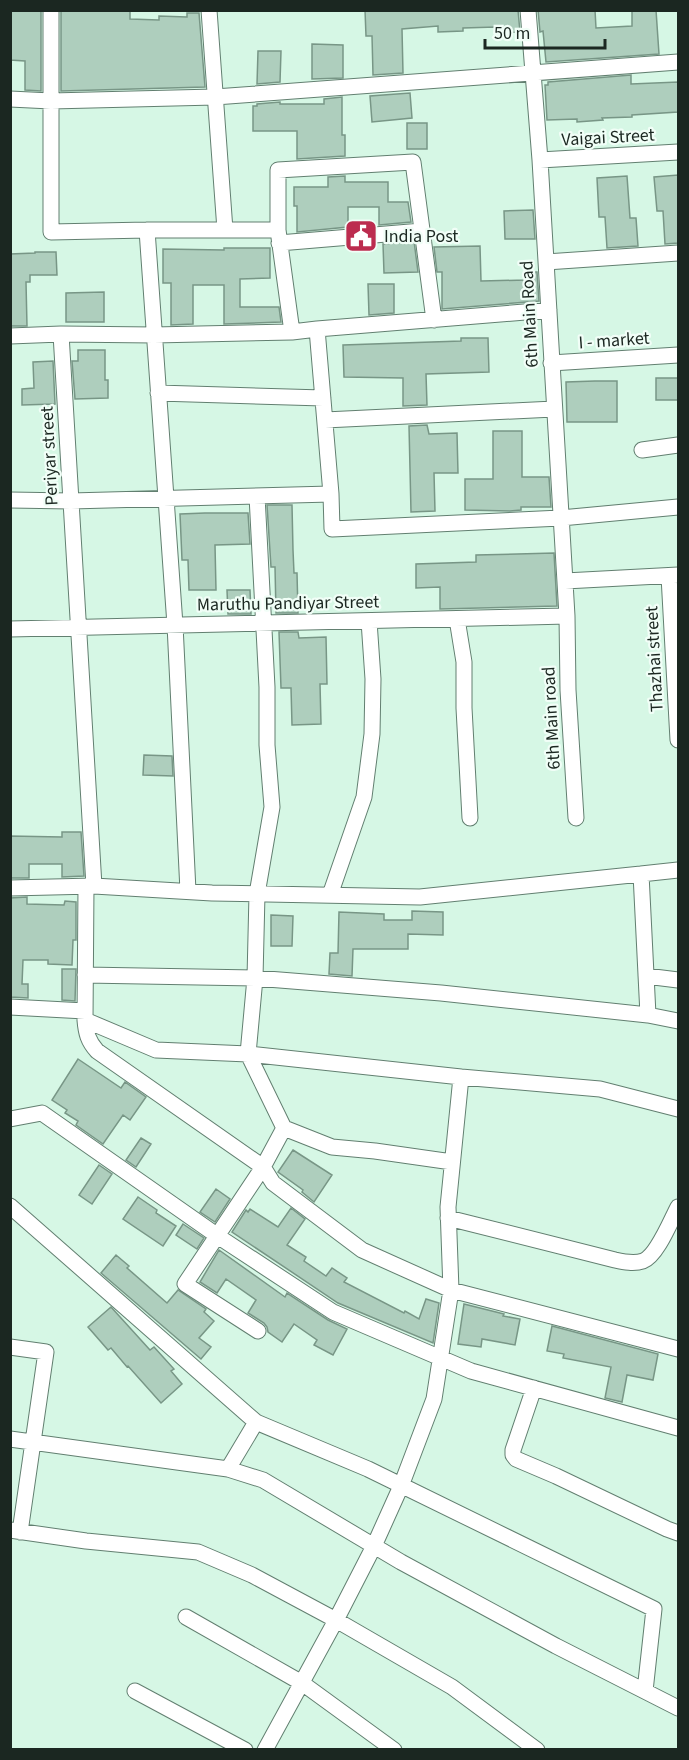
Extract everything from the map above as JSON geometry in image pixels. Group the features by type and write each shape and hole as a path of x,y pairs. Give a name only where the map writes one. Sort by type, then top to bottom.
{"street":[{"path":"51,10 51,231 225,230 278,237 422,231"},
{"path":"209,10 225,230"},
{"name":"6th Main Road","path":"528,10 540,160 567,616"},
{"path":"10,99 51,101 215,97 678,62"},
{"name":"Vaigai Street","path":"540,160 678,152"},
{"path":"292,332 278,237 278,170 413,162 434,320"},
{"path":"147,230 175,625 188,891"},
{"path":"546,262 678,254"},
{"path":"10,336 292,332 549,310"},
{"path":"317,329 332,529 561,518 678,507"},
{"name":"Periyar street","path":"61,334 90,886 85,975 86,1035 90,1043 97,1051 262,1167 273,1183 362,1250 451,1290 678,1348"},
{"name":"I - market","path":"551,363 678,355"},
{"path":"158,393 323,399"},
{"path":"325,420 554,409"},
{"path":"642,450 678,445"},
{"path":"10,500 71,501 330,494"},
{"path":"257,496 267,687 267,745 272,807 257,894 255,978 248,1054 284,1128 332,1147 452,1161"},
{"path":"565,581 674,575"},
{"name":"Thazhai street","path":"674,575 678,740"},
{"name":"Maruthu Pandiyar Street","path":"10,629 567,616"},
{"name":"6th Main road","path":"567,616 568,690 576,818"},
{"path":"457,619 464,662 470,818"},
{"path":"330,895 364,797 372,734 373,680 369,621"},
{"path":"10,888 90,886 257,894 420,897 678,870"},
{"path":"641,874 648,1015"},
{"path":"85,975 255,978 441,993 648,1015 678,1021"},
{"path":"646,976 678,980"},
{"path":"10,1007 85,1016 156,1050 248,1054 461,1077 600,1089 678,1108"},
{"path":"265,1749 374,1546 401,1486 434,1399 451,1290 448,1207 461,1077"},
{"path":"10,1119 42,1113 217,1235 333,1312 471,1371 678,1428"},
{"path":"258,1331 185,1284 262,1167 284,1128"},
{"path":"10,1206 256,1422 368,1469 654,1609 645,1691"},
{"path":"448,1218 615,1260 636,1263 646,1260 658,1245 678,1207"},
{"path":"10,1347 46,1352 33,1442 15,1531 86,1541 198,1551 252,1575 452,1687 537,1749"},
{"path":"534,1388 513,1450 516,1459 678,1533"},
{"path":"228,1468 256,1422"},
{"path":"10,1439 228,1468 262,1480 374,1546 556,1646 678,1708"},
{"path":"186,1617 302,1683 394,1749"},
{"path":"135,1690 245,1749"}],"building":[{"path":"10,10 41,10 41,91 25,90 25,61 10,60"},
{"path":"61,10 130,10 130,19 159,20 159,16 187,17 187,13 199,13 205,87 61,91"},
{"path":"365,10 518,10 520,32 496,33 496,27 463,28 463,31 438,32 438,26 402,29 403,73 373,75 372,36 366,36"},
{"path":"538,10 595,10 596,28 632,26 632,10 656,10 659,54 546,62"},
{"path":"312,44 343,45 343,78 312,79"},
{"path":"258,51 281,51 280,82 257,84"},
{"path":"631,75 631,84 678,82 678,112 577,122 577,119 547,120 545,85 548,85 548,82"},
{"path":"410,93 412,118 372,122 370,96"},
{"path":"342,97 342,135 345,135 345,156 297,159 297,131 253,131 253,106 257,104 280,102 280,104 324,104 324,99"},
{"path":"407,123 427,123 427,149 407,149"},
{"path":"678,175 678,243 665,244 663,211 657,211 654,177"},
{"path":"345,176 345,182 388,182 388,202 408,202 411,222 379,225 379,207 348,207 348,227 297,232 294,187 328,187 328,177"},
{"path":"627,176 630,218 636,218 638,246 607,248 605,217 599,217 597,178"},
{"path":"533,210 535,239 505,239 504,211"},
{"path":"414,241 418,272 384,273 383,244"},
{"path":"480,246 481,281 526,280 526,272 537,272 539,301 442,309 442,272 437,272 434,247"},
{"path":"224,248 270,248 270,278 240,279 240,307 279,307 281,322 224,324 224,285 193,285 193,324 171,325 171,283 163,283 163,249 224,250"},
{"path":"56,252 57,275 30,275 30,282 26,282 27,326 10,326 10,254"},
{"path":"368,284 394,284 394,313 369,315"},
{"path":"104,292 104,322 66,322 66,293"},
{"path":"461,338 488,338 489,372 426,374 427,405 403,406 403,378 344,377 343,345 461,341"},
{"path":"78,350 105,350 105,380 108,380 108,398 75,399 72,361 78,361"},
{"path":"53,361 55,404 22,405 22,389 34,388 33,362"},
{"path":"656,378 678,378 678,400 656,400"},
{"path":"617,381 617,422 567,422 566,382"},
{"path":"427,425 429,434 457,433 458,473 434,473 435,511 411,512 409,426"},
{"path":"493,431 522,431 522,477 549,477 551,507 521,507 521,510 510,511 465,510 465,479 493,479"},
{"path":"267,505 292,505 298,613 276,613 275,567 271,567"},
{"path":"248,513 250,544 215,545 216,590 189,590 188,560 182,560 180,514"},
{"path":"554,553 557,606 440,609 440,587 416,588 416,564 476,562 476,555"},
{"path":"227,590 250,590 251,614 228,614"},
{"path":"279,632 298,632 299,638 326,637 327,684 320,684 321,724 292,725 291,688 281,688"},
{"path":"144,755 172,756 173,776 143,775"},
{"path":"62,832 81,832 84,876 62,877 62,864 29,864 29,878 10,878 10,836 62,837"},
{"path":"27,897 27,904 64,905 65,901 76,902 76,940 73,940 72,965 48,964 48,960 23,960 22,984 28,984 28,998 10,997 10,898"},
{"path":"412,911 443,912 443,935 408,934 408,949 353,949 352,976 329,974 330,953 338,953 339,912 384,914 384,920 412,920"},
{"path":"271,915 293,916 292,946 271,946"},
{"path":"62,969 76,969 75,1001 62,1000"},
{"path":"78,1059 121,1088 125,1082 146,1097 130,1120 123,1115 103,1144 76,1125 78,1121 65,1113 67,1110 52,1100"},
{"path":"141,1138 151,1144 136,1167 126,1160"},
{"path":"293,1150 332,1175 314,1202 302,1192 303,1190 278,1172"},
{"path":"99,1165 112,1174 92,1204 79,1195"},
{"path":"216,1189 230,1199 215,1222 200,1212"},
{"path":"138,1197 176,1226 163,1246 123,1219"},
{"path":"291,1208 305,1219 287,1245 306,1257 304,1261 326,1276 332,1268 347,1278 344,1282 419,1319 426,1299 439,1303 433,1343 338,1303 232,1232 246,1210 248,1212 250,1209 278,1227"},
{"path":"183,1224 204,1238 197,1249 176,1235"},
{"path":"219,1250 285,1297 287,1293 328,1320 347,1329 333,1355 314,1345 317,1340 294,1324 282,1342 268,1332 264,1323 248,1313 256,1300 226,1279 217,1293 200,1282"},
{"path":"116,1255 129,1266 127,1268 167,1303 178,1290 206,1309 204,1312 214,1321 199,1338 211,1347 201,1359 101,1273"},
{"path":"464,1304 520,1319 515,1345 482,1339 481,1347 458,1344"},
{"path":"111,1307 150,1350 154,1347 174,1369 171,1371 182,1384 161,1403 111,1348 108,1350 88,1327"},
{"path":"552,1326 658,1354 653,1380 627,1375 622,1402 605,1398 611,1367 563,1358 564,1354 547,1351"}],"place":[{"name":"India Post","path":"361,236"}]}
